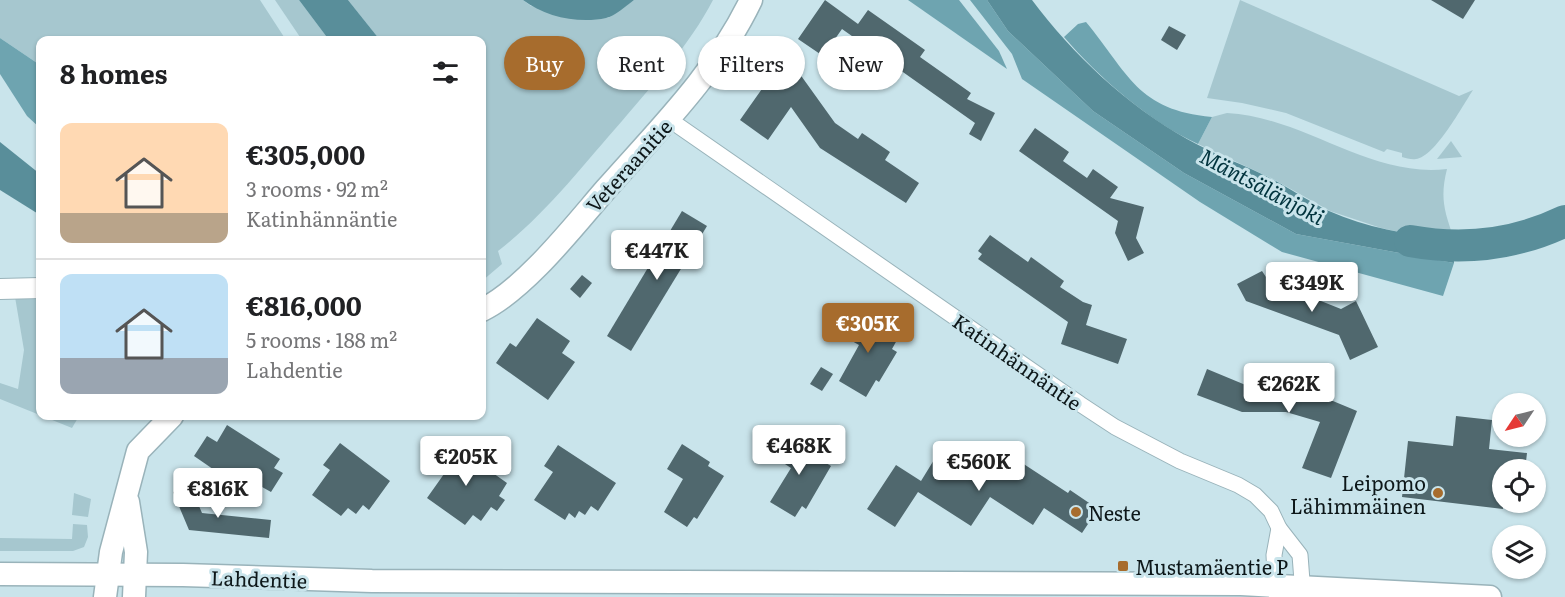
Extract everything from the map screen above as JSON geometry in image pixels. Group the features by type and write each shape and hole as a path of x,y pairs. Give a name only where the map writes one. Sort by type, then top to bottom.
{"main road":[{"name":"Veteraanitie","path":"486,307 524,278 670,120 739,26 751,0"},
{"path":"106,586 111,552 138,451 168,420"},
{"path":"127,495 136,552 135,586"},
{"name":"Lahdentie","path":"0,574 106,586 372,581 1047,582 1490,597"}],"street":[{"name":"Katinhännäntie","path":"670,120 1080,404 1170,456 1238,485 1255,495 1271,511 1279,528 1300,555 1303,591"},
{"path":"0,289 36,288"},
{"path":"1276,591 1274,555 1279,528"}],"shaded area":[{"path":"0,0 260,0 283,36 36,36 36,62 0,38"},
{"path":"275,0 299,0 326,36 299,36"},
{"path":"348,0 523,0 531,6 608,18 634,0 713,0 686,43 686,36 597,36 597,90 649,90 548,206 498,251 502,264 486,278 486,36 377,36"},
{"path":"908,0 959,0 999,51 1007,69"},
{"path":"970,0 987,0 1008,31 1093,111 1184,173 1296,234 1454,263 1443,296 1282,252 1200,202 1022,79 1012,54"},
{"path":"1240,0 1459,96 1473,90 1440,140 1423,156 1414,159 1402,157 1402,153 1387,149 1384,152 1286,113 1207,98"},
{"path":"1086,22 1125,73 1151,98 1167,107 1212,117 1198,144 1143,111 1109,83 1064,37 1078,24"},
{"path":"0,38 36,62 36,124 27,116 0,74"},
{"path":"1227,113 1256,117 1283,125 1390,165 1418,169 1447,169 1444,203 1453,236 1422,237 1381,228 1330,211 1273,179 1198,144 1212,117"},
{"path":"1451,141 1462,157 1437,159"},
{"path":"15,297 36,299 36,413 0,399 0,383 18,389 24,350"},
{"path":"52,420 77,420 72,428"},
{"path":"74,493 91,499 88,517 72,515"},
{"path":"73,524 87,525 88,537 84,547 73,551 0,551 0,538 72,539"}],"water":[{"path":"299,0 348,0 377,36 326,36"},
{"path":"523,0 634,0 609,17 585,20 552,15"},
{"path":"987,0 1032,0 1065,40 1102,77 1165,126 1198,145 1274,180 1344,217 1374,227 1406,233 1453,236 1454,263 1296,234 1184,173 1093,111 1008,31"},
{"path":"0,142 36,171 36,212 0,190"}],"building":[{"path":"825,0 858,24 868,10 925,50 920,57 971,93 967,99 995,113 981,141 969,134 975,123 904,73 904,36 852,36 842,29 837,36 817,36 817,52 805,44 805,36 800,36"},
{"path":"1431,0 1475,0 1463,19"},
{"path":"1169,26 1186,35 1177,50 1161,40"},
{"path":"805,81 835,123 858,139 862,133 890,152 885,160 919,183 906,203 820,148 791,107 768,140 740,120 761,90 805,90"},
{"path":"1035,128 1069,152 1063,161 1087,178 1093,169 1118,187 1110,198 1144,207 1136,238 1144,253 1128,261 1115,233 1118,221 1019,151"},
{"path":"682,211 707,226 631,351 607,336"},
{"path":"990,235 1028,262 1031,257 1064,281 1060,287 1092,305 1086,325 1127,339 1118,364 1061,344 1068,322 978,259 982,254 978,251"},
{"path":"1262,271 1268,280 1341,309 1356,301 1378,347 1350,360 1339,335 1246,301 1237,284"},
{"path":"582,275 592,283 580,298 570,289"},
{"path":"859,311 890,329 887,334 897,340 892,349 897,352 879,382 876,380 866,397 839,381 859,345 845,337"},
{"path":"537,318 570,341 562,353 575,362 548,400 496,363 510,343 516,347"},
{"path":"821,367 833,374 822,391 810,384"},
{"path":"1207,369 1248,386 1304,389 1357,411 1331,478 1302,468 1320,422 1286,412 1242,412 1197,395"},
{"path":"1456,416 1492,420 1489,449 1527,453 1526,459 1492,459 1492,508 1402,497 1408,441 1453,446"},
{"path":"227,425 280,459 274,468 283,473 271,492 262,487 250,506 218,485 223,476 194,456 207,436 217,442"},
{"path":"790,434 819,451 816,457 831,466 806,509 802,506 795,517 770,502 791,468 776,458"},
{"path":"945,442 1000,477 1013,457 1068,493 1070,490 1098,509 1082,533 1044,508 1033,525 990,497 971,526 918,492 895,527 867,509 896,465 921,481"},
{"path":"340,443 390,481 369,510 363,505 356,514 348,508 341,516 312,495 330,470 323,465"},
{"path":"452,444 507,483 499,496 505,500 497,511 491,507 481,521 473,515 465,525 427,498 444,474 436,468"},
{"path":"682,444 710,462 708,466 724,476 697,519 694,517 687,527 664,512 683,479 667,469"},
{"path":"558,445 616,483 598,511 591,506 585,515 579,511 575,518 569,513 565,520 534,500 553,472 544,466"},
{"path":"190,485 202,513 271,520 269,538 189,530 173,492"}],"waterway":[{"name":"Mäntsälänjoki","path":"1410,241 1450,245 1489,244 1527,236 1565,221"}],"place":[{"name":"Leipomo Lähimmäinen","path":"1438,493"},
{"name":"Neste","path":"1076,512"},
{"name":"Mustamäentie P","path":"1123,566"}]}
